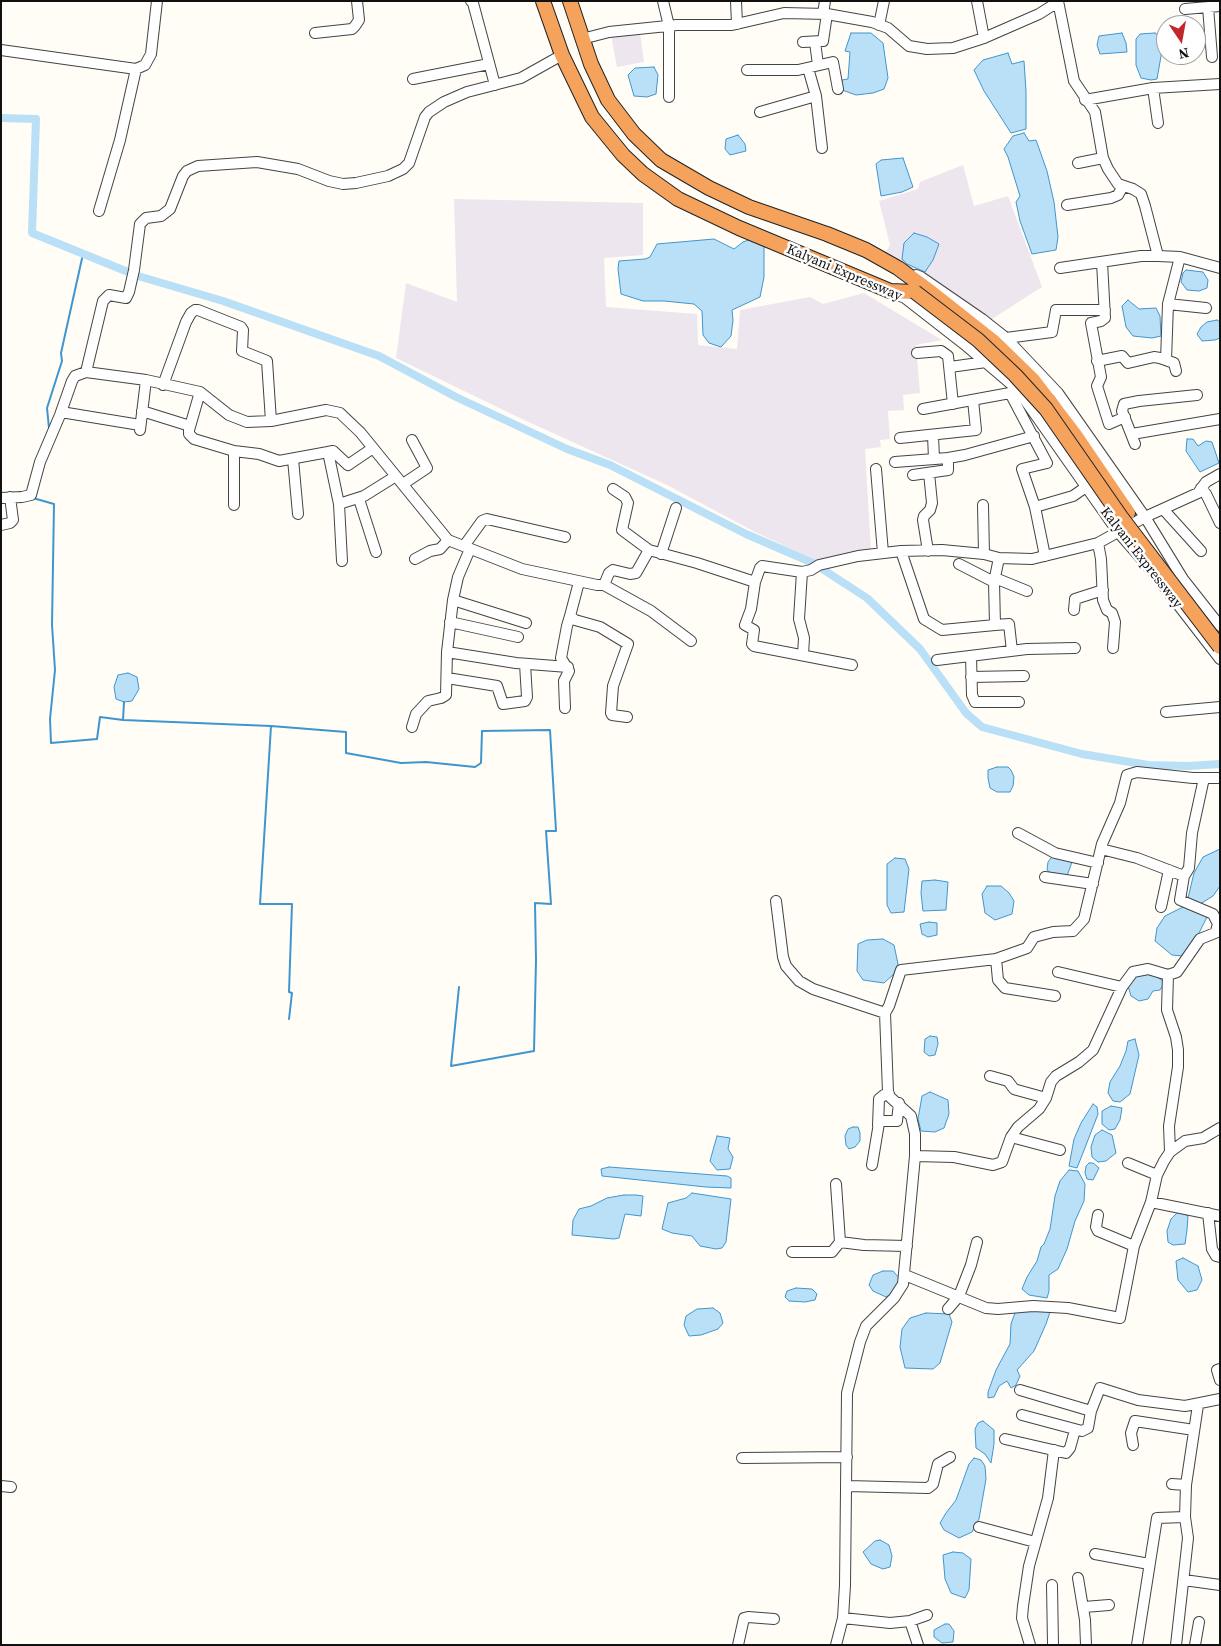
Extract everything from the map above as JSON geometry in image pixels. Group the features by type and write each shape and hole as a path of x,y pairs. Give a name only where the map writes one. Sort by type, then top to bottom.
{"highway":[{"name":"Kalyani Expressway","path":"543,1 562,54 592,116 623,155 643,174 678,199 739,228 890,291 915,292 978,340 1015,375 1046,409 1122,517 1220,646"},
{"name":"Kalyani Expressway","path":"570,1 591,64 608,100 634,134 661,160 709,188 749,207 827,234 866,250 898,268 994,342 1033,380 1075,435 1184,593 1220,640"}],"street":[{"path":"1,50 136,69 145,65 151,54 157,1"},
{"path":"315,33 355,26 359,20 357,1"},
{"path":"471,1 495,85"},
{"path":"663,1 669,26 669,97"},
{"path":"736,1 737,24"},
{"path":"794,13 795,1"},
{"path":"803,42 822,41 825,1"},
{"path":"879,25 884,1"},
{"path":"977,1 984,38"},
{"path":"582,40 609,32 669,26 737,24 784,13 794,13 825,14 879,25 888,28 909,46 927,49 953,48 984,38 1039,14 1058,2 1074,81 1094,112 1103,158 1118,184 1141,194 1158,256"},
{"path":"1185,9 1220,6"},
{"path":"1208,7 1212,57"},
{"path":"815,42 813,66 822,148"},
{"path":"86,372 103,300 108,295 126,298 130,292 140,224 146,218 161,216 170,209 183,176 187,171 193,168 239,162 257,162 298,169 329,181 343,184 388,176 403,169 409,163 425,117 429,112 456,96 521,78 562,54"},
{"path":"746,70 798,70 831,62 834,63 838,89"},
{"path":"413,79 488,64"},
{"path":"99,211 120,140 136,69"},
{"path":"1085,100 1153,88 1220,84"},
{"path":"1153,88 1158,123"},
{"path":"760,112 816,96"},
{"path":"1078,163 1103,158"},
{"path":"1066,205 1110,198 1118,195 1123,186"},
{"path":"1060,268 1141,256 1158,256 1180,257 1220,268"},
{"path":"1166,360 1168,304 1180,257"},
{"path":"1102,262 1104,319 1091,322 1100,377 1097,386 1109,424 1125,417"},
{"name":"Kalyani Expressway","path":"898,268 921,277 982,319 1006,338 1058,393 1183,578 1220,626"},
{"name":"Kalyani Expressway","path":"890,291 905,298 986,362 1014,391 1118,532 1152,571 1220,659"},
{"path":"1168,304 1206,308"},
{"path":"163,384 186,322 191,313 198,310 241,327 243,330 242,351 266,361 271,421"},
{"path":"1006,338 1052,332 1056,310 1105,310"},
{"path":"917,353 941,351 946,353 950,367 954,404"},
{"path":"1097,361 1122,356 1128,362 1154,357 1174,362 1176,371"},
{"path":"950,367 986,362"},
{"path":"1,525 10,523 12,520 6,498 22,497 30,494 40,462 72,380 75,376 86,372 146,380 200,392 229,415 247,422 271,421 326,410 334,411 345,416 404,484 448,540 522,569 579,582 604,585 651,611 691,641"},
{"path":"61,412 140,428 146,380"},
{"path":"923,409 1014,391 1047,463 1022,469 1035,507 1045,556"},
{"path":"200,392 189,432 194,439 234,451 259,454 279,461 333,451 348,465 373,448"},
{"path":"1197,395 1124,404 1122,411 1133,439 1220,419"},
{"path":"900,438 976,430 973,400"},
{"path":"142,410 190,426"},
{"path":"933,435 934,459"},
{"path":"894,462 948,458 1034,436"},
{"path":"404,484 427,468 412,440"},
{"path":"234,451 234,505"},
{"path":"328,452 338,504 342,561"},
{"path":"913,475 948,470 948,458"},
{"path":"293,459 298,514"},
{"path":"876,469 882,553"},
{"path":"928,551 923,520 932,503 929,472"},
{"path":"852,666 753,645 754,630 745,625 751,611 755,582 762,566 811,569 882,553 901,551 942,550 984,554 999,558 1032,559 1098,543 1142,519 1198,493 1206,482 1220,474"},
{"path":"338,504 359,499 396,476"},
{"path":"1035,507 1073,496 1086,487"},
{"path":"1201,488 1206,494 1220,524"},
{"path":"613,489 625,497 628,503 622,530 649,550 755,582"},
{"path":"359,499 376,552"},
{"path":"983,505 984,554"},
{"path":"661,554 676,508"},
{"path":"1163,509 1200,551"},
{"path":"412,727 416,714 428,701 445,696 447,652 453,600 467,548 482,521 487,519 565,537"},
{"path":"415,559 430,550 440,549 448,540"},
{"path":"1098,543 1101,559 1103,600 1107,610 1112,613 1116,622 1113,648"},
{"path":"604,585 611,571 636,573 649,550"},
{"path":"901,551 924,619 942,630 1009,624 1012,650"},
{"path":"995,625 995,580 999,558"},
{"path":"958,564 1027,591"},
{"path":"804,656 804,638 799,619 811,569"},
{"path":"565,708 564,680 569,672 568,667 561,658 567,626 579,582"},
{"path":"1074,610 1075,599 1103,590"},
{"path":"453,600 526,623"},
{"path":"570,616 574,620 600,628 627,643 627,649 613,686 611,713 612,716 627,717"},
{"path":"450,622 518,637"},
{"path":"937,660 1012,650 1075,648"},
{"path":"447,652 525,664 568,667"},
{"path":"970,656 973,699 975,702 1019,702"},
{"path":"447,678 498,687 503,704 525,701 528,697 525,664"},
{"path":"971,677 1024,676"},
{"path":"1166,712 1220,707"},
{"path":"848,1645 837,1644 843,1618 846,1572 847,1393 860,1342 870,1321 899,1291 903,1284 915,1156 915,1134 910,1116 889,1094 885,1013 901,970 996,959 1027,948 1034,937 1053,932 1073,931 1084,919 1101,849 1120,803 1127,775 1137,772 1220,778"},
{"path":"915,1156 954,1157 993,1165 998,1164 1004,1159 1011,1137 1018,1127 1039,1109 1046,1098 1051,1082 1056,1076 1093,1050 1122,987 1133,972 1148,968 1168,975 1177,972 1200,939 1218,931 1218,924 1213,914 1180,900 1184,876 1189,868 1192,832 1204,778"},
{"path":"1018,834 1055,853 1098,863"},
{"path":"1101,849 1137,858 1184,876"},
{"path":"1161,907 1169,870"},
{"path":"1044,877 1092,884"},
{"path":"776,901 786,966 799,981 813,989 885,1013"},
{"path":"996,959 998,980 1005,988 1055,996"},
{"path":"1058,972 1122,987"},
{"path":"1168,975 1167,1010 1176,1037 1178,1050 1178,1066 1169,1126 1170,1152"},
{"path":"990,1076 1008,1081 1014,1089 1046,1098"},
{"path":"872,1165 878,1126 879,1099 889,1094"},
{"path":"878,1126 882,1122 897,1121 899,1104"},
{"path":"905,1274 986,1308 998,1309 1033,1306 1068,1308 1120,1318 1134,1246 1151,1202 1158,1175 1170,1152 1185,1142 1203,1138 1220,1128"},
{"path":"1011,1137 1060,1150"},
{"path":"1128,1163 1158,1175"},
{"path":"792,1252 832,1252 840,1242 836,1184"},
{"path":"1151,1202 1220,1216"},
{"path":"1208,1213 1212,1249 1216,1256 1220,1256"},
{"path":"1098,1216 1096,1227 1098,1232 1134,1246"},
{"path":"840,1242 864,1245 907,1246"},
{"path":"948,1309 959,1296 971,1265 977,1242"},
{"path":"1220,1369 1217,1370 1220,1380"},
{"path":"1022,1415 1082,1431 1088,1428 1091,1411 1099,1389 1102,1388 1138,1400 1185,1406 1198,1405 1220,1399"},
{"path":"1020,1390 1091,1411"},
{"path":"1176,1645 1188,1532 1185,1517 1186,1485 1198,1405"},
{"path":"1132,1445 1131,1433 1135,1422 1194,1430"},
{"path":"1004,1438 1064,1453 1067,1452 1075,1430"},
{"path":"1030,1645 1022,1612 1029,1566 1048,1498 1054,1450"},
{"path":"847,1486 928,1488 934,1484 938,1464 950,1456"},
{"path":"742,1458 847,1457"},
{"path":"1172,1484 1186,1485"},
{"path":"1138,1645 1157,1518 1185,1517"},
{"path":"979,1527 1035,1542"},
{"path":"1095,1554 1149,1564"},
{"path":"1078,1578 1084,1607 1086,1645"},
{"path":"1184,1580 1220,1585"},
{"path":"1052,1585 1053,1645"},
{"path":"1084,1607 1109,1605"},
{"path":"843,1618 890,1624 927,1615"},
{"path":"738,1645 744,1618 748,1616 774,1619"},
{"path":"910,1620 918,1645"},
{"path":"1195,1645 1199,1622"}],"shaded area":[{"path":"640,32 644,62 617,67 611,35"},
{"path":"963,165 974,206 1008,196 1042,287 984,324 881,259 890,245 879,201 918,189 920,182"},
{"path":"454,199 643,203 643,255 604,258 606,307 697,314 698,345 737,349 740,310 810,297 823,304 864,293 942,340 916,345 920,393 903,395 904,410 888,411 890,439 880,440 881,447 865,449 871,551 819,562 753,531 667,485 522,419 396,358 406,283 457,302"}],"water":[{"path":"851,33 871,33 883,43 888,78 884,89 873,93 856,95 842,90 842,80 848,79 850,52 845,51"},
{"path":"1122,33 1127,52 1100,54 1097,45 1099,36"},
{"path":"1140,34 1156,34 1156,65 1159,65 1157,79 1141,78 1136,65 1136,39"},
{"path":"1008,53 1012,64 1024,61 1026,91 1026,129 1011,133 984,91 974,70 983,60"},
{"path":"654,67 658,75 656,94 647,97 634,96 628,75 635,68"},
{"path":"1024,133 1029,141 1036,140 1047,171 1054,202 1058,237 1056,250 1032,254 1020,221 1016,202 1020,196 1004,149 1013,136"},
{"path":"738,135 745,144 746,151 730,155 725,149 726,139"},
{"path":"903,158 913,187 902,192 881,196 876,164 881,160"},
{"path":"914,233 927,237 939,244 933,260 925,272 907,264 902,259 904,243"},
{"path":"754,238 764,242 764,277 760,297 732,310 731,336 721,347 709,343 703,335 702,311 694,304 643,301 621,294 619,261 650,257 657,244 714,239 734,249 743,242"},
{"path":"1186,270 1203,272 1208,280 1207,288 1199,291 1187,290 1181,282 1183,273"},
{"path":"1128,300 1139,309 1156,308 1160,316 1161,336 1152,338 1133,336 1126,327 1122,306"},
{"path":"1217,320 1220,322 1220,338 1202,341 1197,334 1201,327 1207,322"},
{"path":"1187,439 1193,439 1198,446 1206,441 1212,442 1219,463 1200,472 1186,451"},
{"path":"128,673 137,677 139,689 132,701 124,702 116,699 114,687 118,675"},
{"path":"997,767 1008,767 1011,770 1014,777 1010,792 997,792 990,788 988,770"},
{"path":"1220,849 1220,886 1213,896 1200,904 1188,898 1194,873 1203,857"},
{"path":"1054,854 1072,862 1067,876 1055,876 1047,870 1048,862"},
{"path":"895,858 905,859 909,869 904,912 891,913 887,905 887,864"},
{"path":"922,881 948,882 946,910 923,911"},
{"path":"987,886 1001,886 1009,893 1014,901 1012,914 995,920 985,913 982,894"},
{"path":"1183,907 1197,911 1207,917 1196,939 1183,956 1172,955 1155,941 1157,928 1165,916"},
{"path":"937,923 937,935 928,937 922,934 920,924"},
{"path":"883,939 894,945 898,964 894,974 884,983 863,980 857,971 858,944 867,940"},
{"path":"1147,974 1165,982 1160,990 1153,991 1148,999 1139,1001 1131,996 1128,986 1136,976"},
{"path":"930,1036 937,1037 938,1044 935,1055 929,1056 924,1052 925,1039"},
{"path":"1135,1039 1139,1055 1130,1094 1120,1102 1113,1101 1108,1093 1110,1082 1120,1066 1128,1041"},
{"path":"930,1092 948,1100 949,1114 944,1128 935,1132 921,1131 918,1119 922,1096"},
{"path":"1093,1104 1097,1107 1098,1114 1088,1140 1077,1168 1069,1166 1074,1139"},
{"path":"1111,1106 1122,1108 1120,1120 1115,1129 1109,1130 1102,1124 1102,1111"},
{"path":"858,1127 860,1141 855,1147 849,1149 846,1145 845,1136 848,1129"},
{"path":"1102,1130 1112,1135 1116,1153 1106,1161 1098,1162 1092,1157 1091,1147 1095,1135"},
{"path":"717,1136 730,1138 728,1149 733,1157 730,1169 717,1170 710,1161"},
{"path":"1089,1163 1093,1163 1099,1168 1093,1180 1087,1179 1085,1173 1086,1166"},
{"path":"609,1167 727,1176 731,1178 731,1188 602,1176 601,1169"},
{"path":"1069,1170 1078,1171 1085,1184 1084,1201 1058,1269 1049,1275 1047,1298 1029,1295 1022,1289 1037,1261 1041,1247 1050,1229 1055,1196 1060,1181"},
{"path":"692,1193 731,1199 726,1242 722,1248 716,1249 700,1246 692,1236 672,1233 662,1229 668,1203 686,1198"},
{"path":"624,1195 643,1196 641,1216 625,1214 619,1238 572,1235 573,1220 579,1209 591,1206 607,1198"},
{"path":"1179,1211 1188,1216 1185,1244 1173,1245 1168,1242 1167,1231 1171,1219"},
{"path":"1183,1258 1198,1266 1202,1280 1197,1290 1188,1292 1178,1280 1176,1261"},
{"path":"883,1271 893,1271 899,1278 897,1290 886,1297 873,1291 869,1285 873,1275"},
{"path":"796,1288 812,1289 817,1294 815,1300 805,1302 789,1301 785,1297 787,1291"},
{"path":"713,1308 720,1313 723,1323 718,1329 701,1335 689,1336 684,1325 686,1316 697,1309"},
{"path":"1051,1309 1034,1351 1017,1370 1020,1376 1016,1385 1011,1388 1007,1381 999,1386 994,1397 988,1398 988,1392 996,1370 1010,1344 1011,1324 1016,1310"},
{"path":"926,1313 949,1314 952,1322 940,1363 933,1369 905,1368 900,1347 902,1329 910,1318"},
{"path":"983,1421 994,1430 991,1463 985,1454 976,1448 975,1429 978,1423"},
{"path":"974,1458 981,1460 985,1466 986,1479 979,1519 972,1532 959,1538 944,1530 940,1523 956,1500 969,1464"},
{"path":"880,1540 889,1545 892,1556 890,1567 883,1569 871,1564 863,1552 875,1541"},
{"path":"953,1552 963,1553 971,1559 969,1590 965,1598 951,1593 945,1579 943,1555"},
{"path":"949,1624 954,1631 953,1642 942,1643 934,1637 934,1630"}],"waterway":[{"path":"1,118 36,119 32,233 138,276 223,301 379,356 456,397 567,449 610,465 746,534 813,563 867,598 920,649 966,713 982,727 1082,754 1148,765 1188,766 1220,764"},
{"path":"49,428 47,408 62,361 61,353 83,254"},
{"path":"33,498 54,504 52,625 55,670 50,719 51,743 97,739 100,717 123,720 271,726 346,732 346,753 401,763 426,762 475,767 481,763 482,731 550,730 556,831 546,831 551,904 535,903 534,1051 451,1066 459,987"},
{"path":"123,720 124,702"},
{"path":"271,726 260,904 292,904 289,992 292,993 289,1019"}]}
